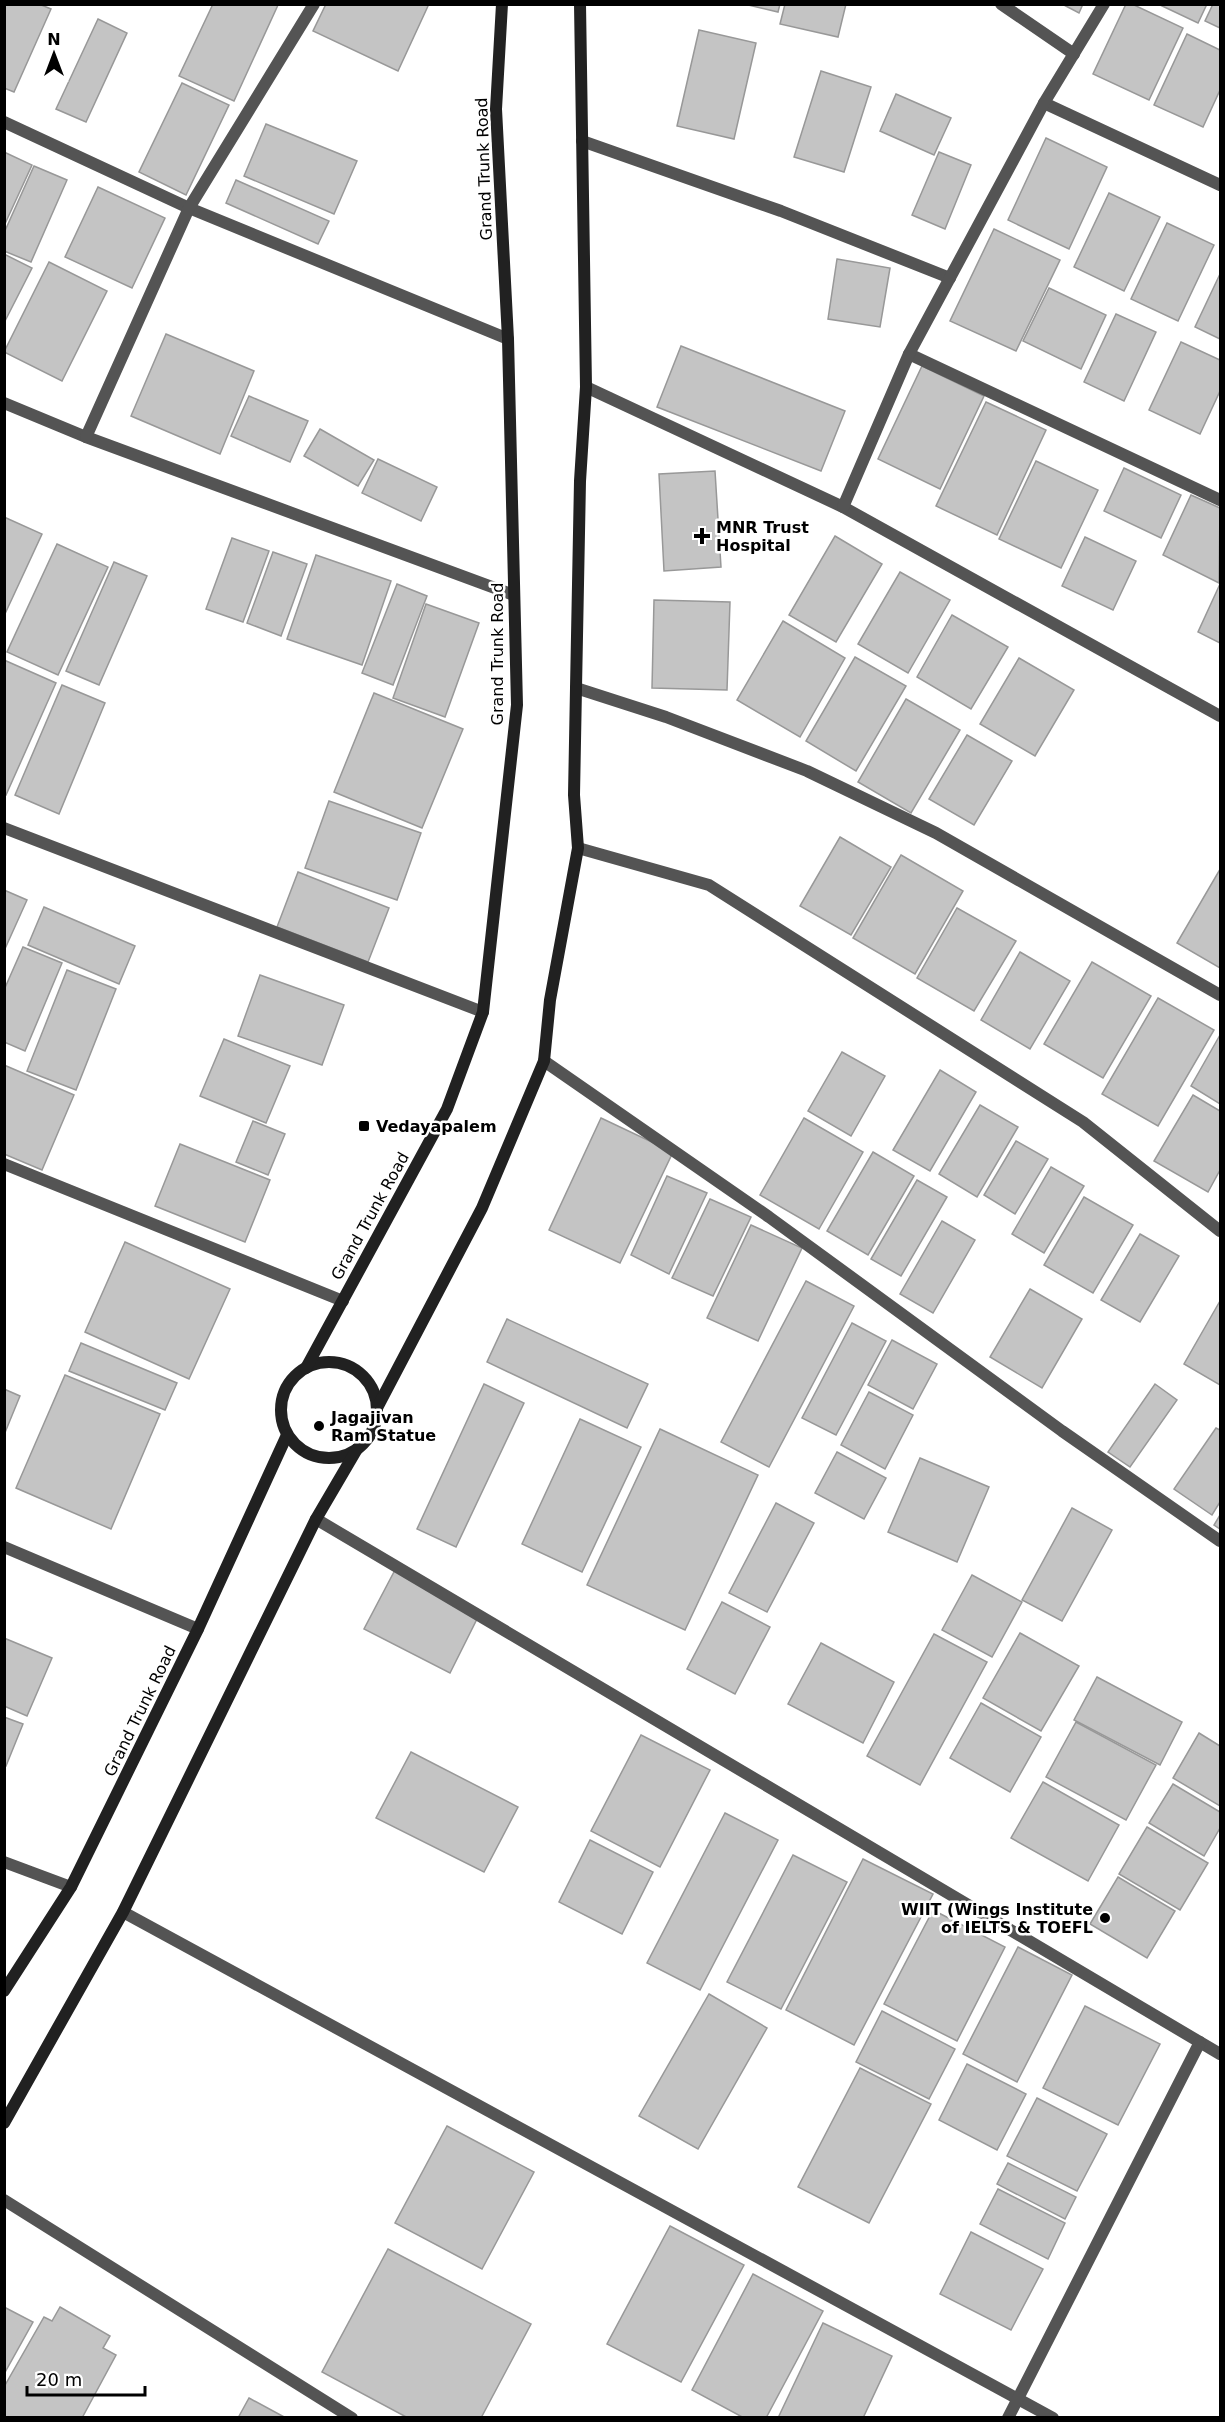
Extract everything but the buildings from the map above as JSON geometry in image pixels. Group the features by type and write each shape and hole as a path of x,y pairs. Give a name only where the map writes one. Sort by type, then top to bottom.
{"main road":[{"name":"Grand Trunk Road","path":"306,1368 447,1108 483,1012 517,705 508,339 496,109 502,4"},
{"path":"377,1408 482,1208 544,1061 550,1000 578,848 574,795 580,481 586,387 580,4"},
{"path":"4,2123 123,1912 316,1520 357,1449 368,1438 375,1424 377,1408 374,1392 353,1368 338,1363 322,1362 306,1368 294,1377 285,1390 280,1405 287,1435 297,1447 311,1455 327,1458 343,1456 357,1449"},
{"name":"Grand Trunk Road","path":"4,1991 71,1887 198,1629 287,1435"}],"street":[{"path":"1001,4 1074,54"},
{"path":"843,507 909,354 1044,103 1104,4"},
{"path":"86,437 189,208 312,5"},
{"path":"1044,103 1221,185"},
{"path":"4,122 189,208 508,339"},
{"path":"582,141 781,211 950,278"},
{"path":"909,354 1221,500"},
{"path":"586,387 843,507 1221,716"},
{"path":"4,403 86,437 514,594"},
{"path":"576,688 666,717 807,771 936,833 1221,995"},
{"path":"4,828 483,1012"},
{"path":"578,848 709,885 1083,1122 1221,1231"},
{"path":"544,1061 769,1218 1062,1431 1221,1541"},
{"path":"4,1164 343,1301"},
{"path":"316,1520 1221,2054"},
{"path":"4,1547 198,1629"},
{"path":"4,1862 71,1887"},
{"path":"123,1912 1053,2418"},
{"path":"1008,2418 1200,2042"},
{"path":"4,2200 352,2418"}],"place":[{"name":"MNR Trust Hospital","path":"702,536"},
{"name":"Vedayapalem","path":"364,1126"},
{"name":"Jagajivan Ram Statue","path":"319,1426"},
{"name":"WIIT (Wings Institute of IELTS & TOEFL","path":"1105,1918"}]}
